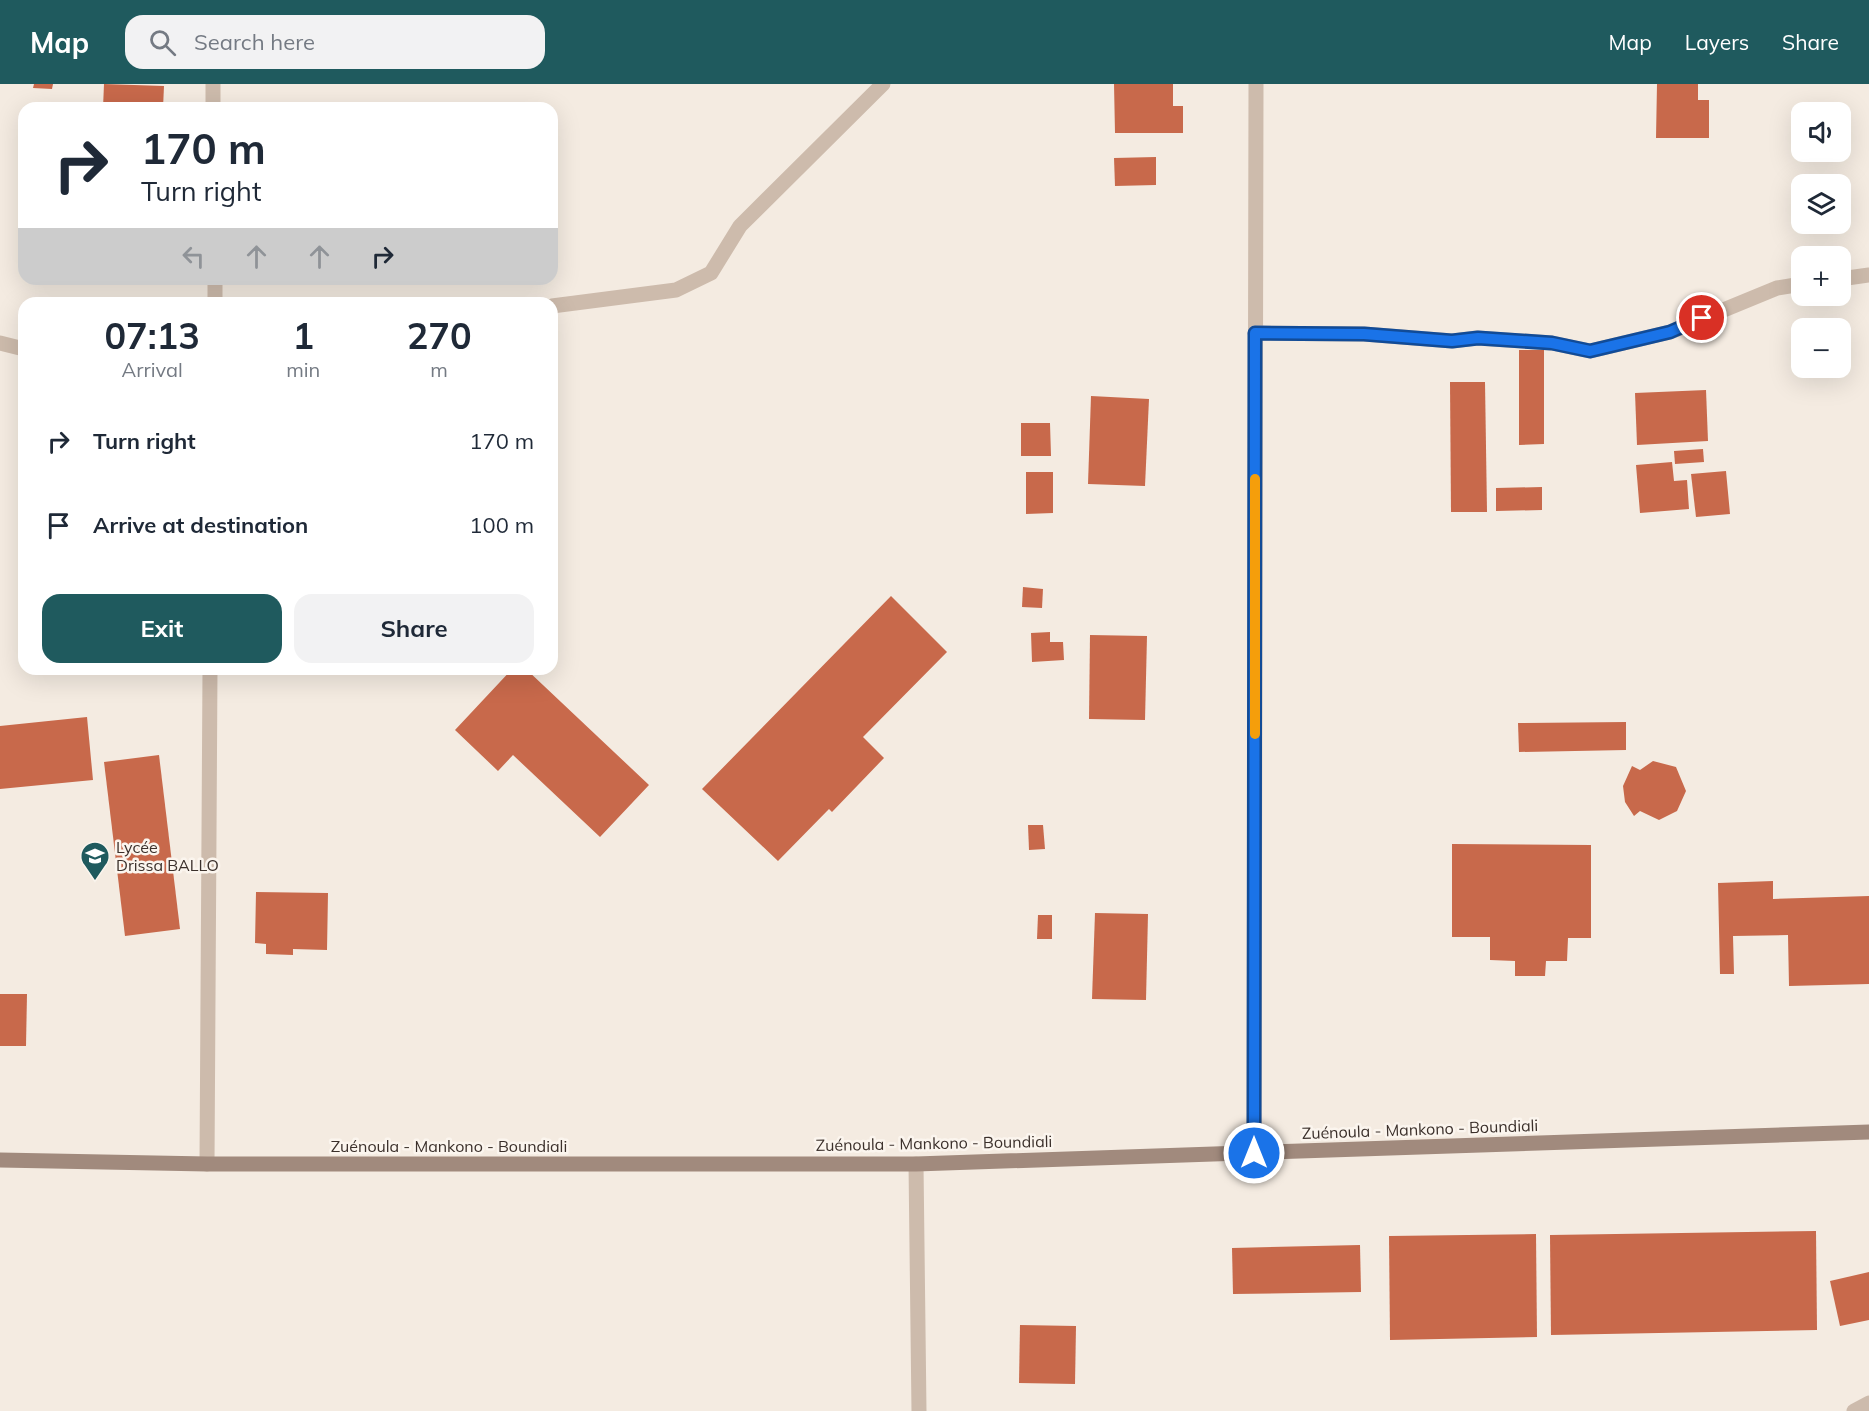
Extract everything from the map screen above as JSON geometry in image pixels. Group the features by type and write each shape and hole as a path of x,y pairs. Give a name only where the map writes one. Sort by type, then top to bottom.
{"main road":[{"name":"Zuénoula - Mankono - Boundiali","path":"0,1160 207,1164 916,1164 1869,1132"}],"street":[{"path":"213,84 213,102"},
{"path":"558,305 676,290 711,273 740,226 883,84"},
{"path":"1254,1153 1256,84"},
{"path":"1851,277 1869,275"},
{"path":"1255,333 1364,334 1452,341 1478,338 1552,343 1590,351 1670,332 1777,288 1791,286"},
{"path":"0,343 18,348"},
{"path":"207,1164 210,675"},
{"path":"916,1164 919,1411"},
{"path":"1854,1411 1869,1403"}],"building":[{"path":"34,84 53,84 52,89 33,88"},
{"path":"104,84 164,86 163,102 103,102"},
{"path":"1114,84 1173,84 1173,106 1183,106 1183,133 1115,133"},
{"path":"1657,84 1698,84 1698,100 1709,100 1709,138 1656,138"},
{"path":"1156,157 1156,185 1115,186 1114,158"},
{"path":"1519,350 1544,350 1544,444 1519,445"},
{"path":"1450,382 1485,382 1487,512 1451,512"},
{"path":"1706,390 1708,441 1637,445 1635,393"},
{"path":"1091,396 1149,399 1145,486 1088,484"},
{"path":"1021,423 1050,423 1051,456 1021,456"},
{"path":"1703,449 1704,462 1675,464 1674,451"},
{"path":"1672,462 1674,481 1687,480 1689,509 1640,513 1636,465"},
{"path":"1726,471 1730,514 1696,517 1691,474"},
{"path":"1026,472 1053,472 1053,513 1026,514"},
{"path":"1542,487 1542,510 1496,511 1496,488"},
{"path":"1023,587 1043,589 1042,608 1022,607"},
{"path":"891,596 947,652 863,737 884,758 832,812 829,809 778,861 702,789"},
{"path":"1050,632 1050,642 1063,642 1064,660 1032,662 1031,633"},
{"path":"1090,635 1147,636 1145,720 1089,719"},
{"path":"506,675 532,675 649,785 600,837 513,755 498,771 455,730"},
{"path":"87,717 93,780 0,789 0,726"},
{"path":"1626,722 1626,750 1519,752 1518,723"},
{"path":"159,755 180,929 125,936 104,762"},
{"path":"1653,761 1676,767 1686,791 1677,811 1659,820 1640,811 1634,816 1625,802 1623,786 1632,766 1640,770"},
{"path":"1028,825 1043,825 1045,849 1029,850"},
{"path":"1452,844 1591,845 1591,938 1568,938 1567,961 1546,961 1545,976 1515,976 1515,961 1490,960 1490,937 1452,937"},
{"path":"1773,881 1773,899 1869,896 1869,984 1789,986 1788,935 1733,936 1734,974 1720,974 1718,883"},
{"path":"256,892 328,893 327,950 293,949 293,955 266,954 266,944 255,943"},
{"path":"1095,913 1148,914 1146,1000 1092,999"},
{"path":"1038,915 1052,915 1052,939 1037,939"},
{"path":"0,994 27,994 26,1046 0,1046"},
{"path":"1816,1231 1817,1330 1551,1335 1550,1235"},
{"path":"1536,1234 1537,1337 1390,1340 1389,1236"},
{"path":"1360,1245 1361,1292 1233,1294 1232,1248"},
{"path":"1869,1272 1869,1320 1840,1326 1830,1281"},
{"path":"1020,1325 1076,1326 1075,1384 1019,1383"}],"slow traffic":[{"path":"1255,479 1255,734"}],"place":[{"name":"Lycée Drissa BALLO","path":"95,882"}],"route":[{"path":"1254,1153 1255,333 1364,334 1452,341 1478,338 1552,343 1590,351 1670,332 1702,318"}]}
